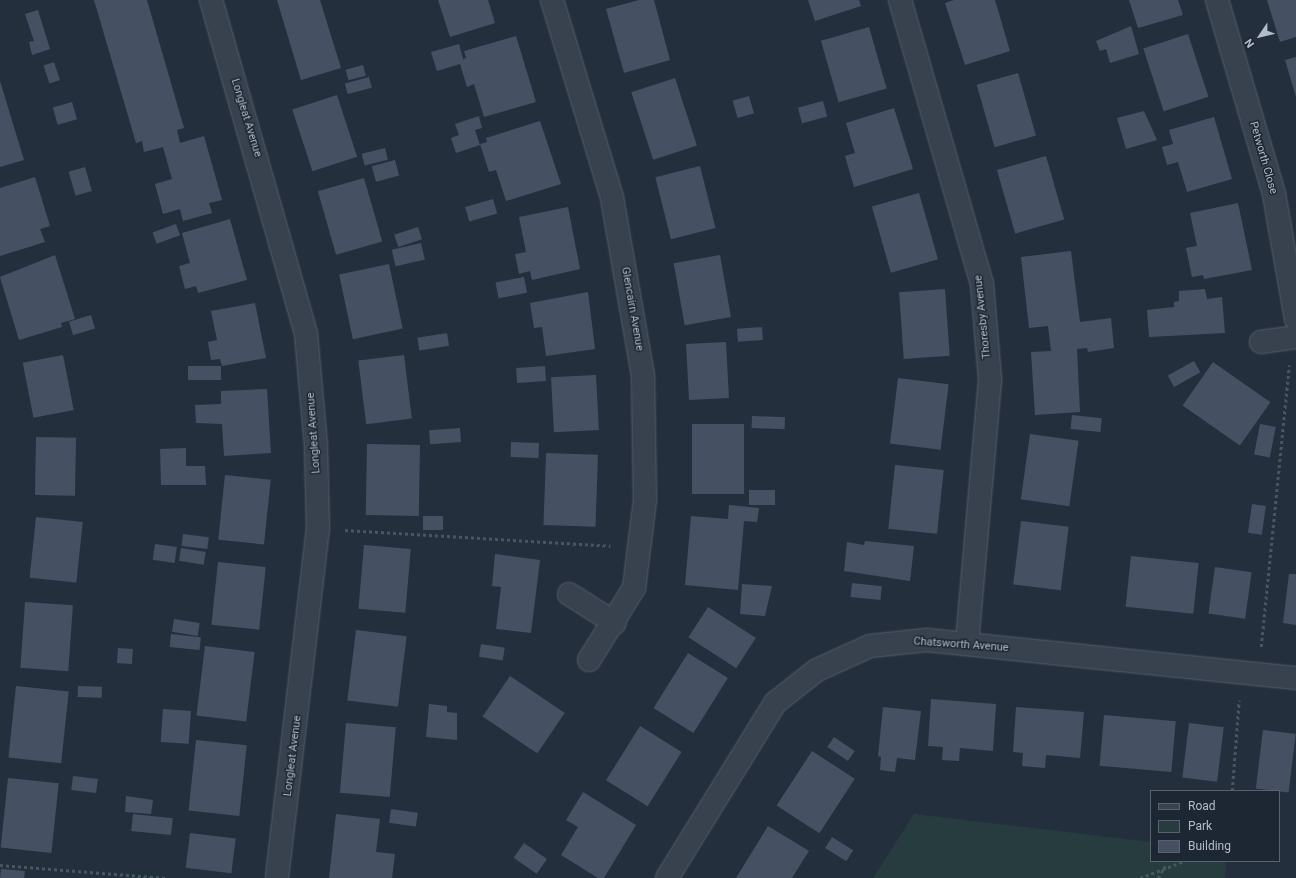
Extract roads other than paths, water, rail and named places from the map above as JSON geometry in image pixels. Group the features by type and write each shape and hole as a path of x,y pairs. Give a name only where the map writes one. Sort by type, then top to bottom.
{"street":[{"name":"Longleat Avenue","path":"211,0 306,334 318,528 277,878"},
{"name":"Glencairn Avenue","path":"552,0 612,198 643,375 645,500 634,588 615,623 589,660"},
{"name":"Thoresby Avenue","path":"900,0 982,284 990,380 967,644"},
{"name":"Petworth Close","path":"1217,0 1274,194 1296,319"},
{"path":"1261,342 1296,337"},
{"path":"568,594 615,623"},
{"name":"Chatsworth Avenue","path":"667,878 775,703 817,670 870,646 927,640 1119,662 1248,671 1296,678"}]}
